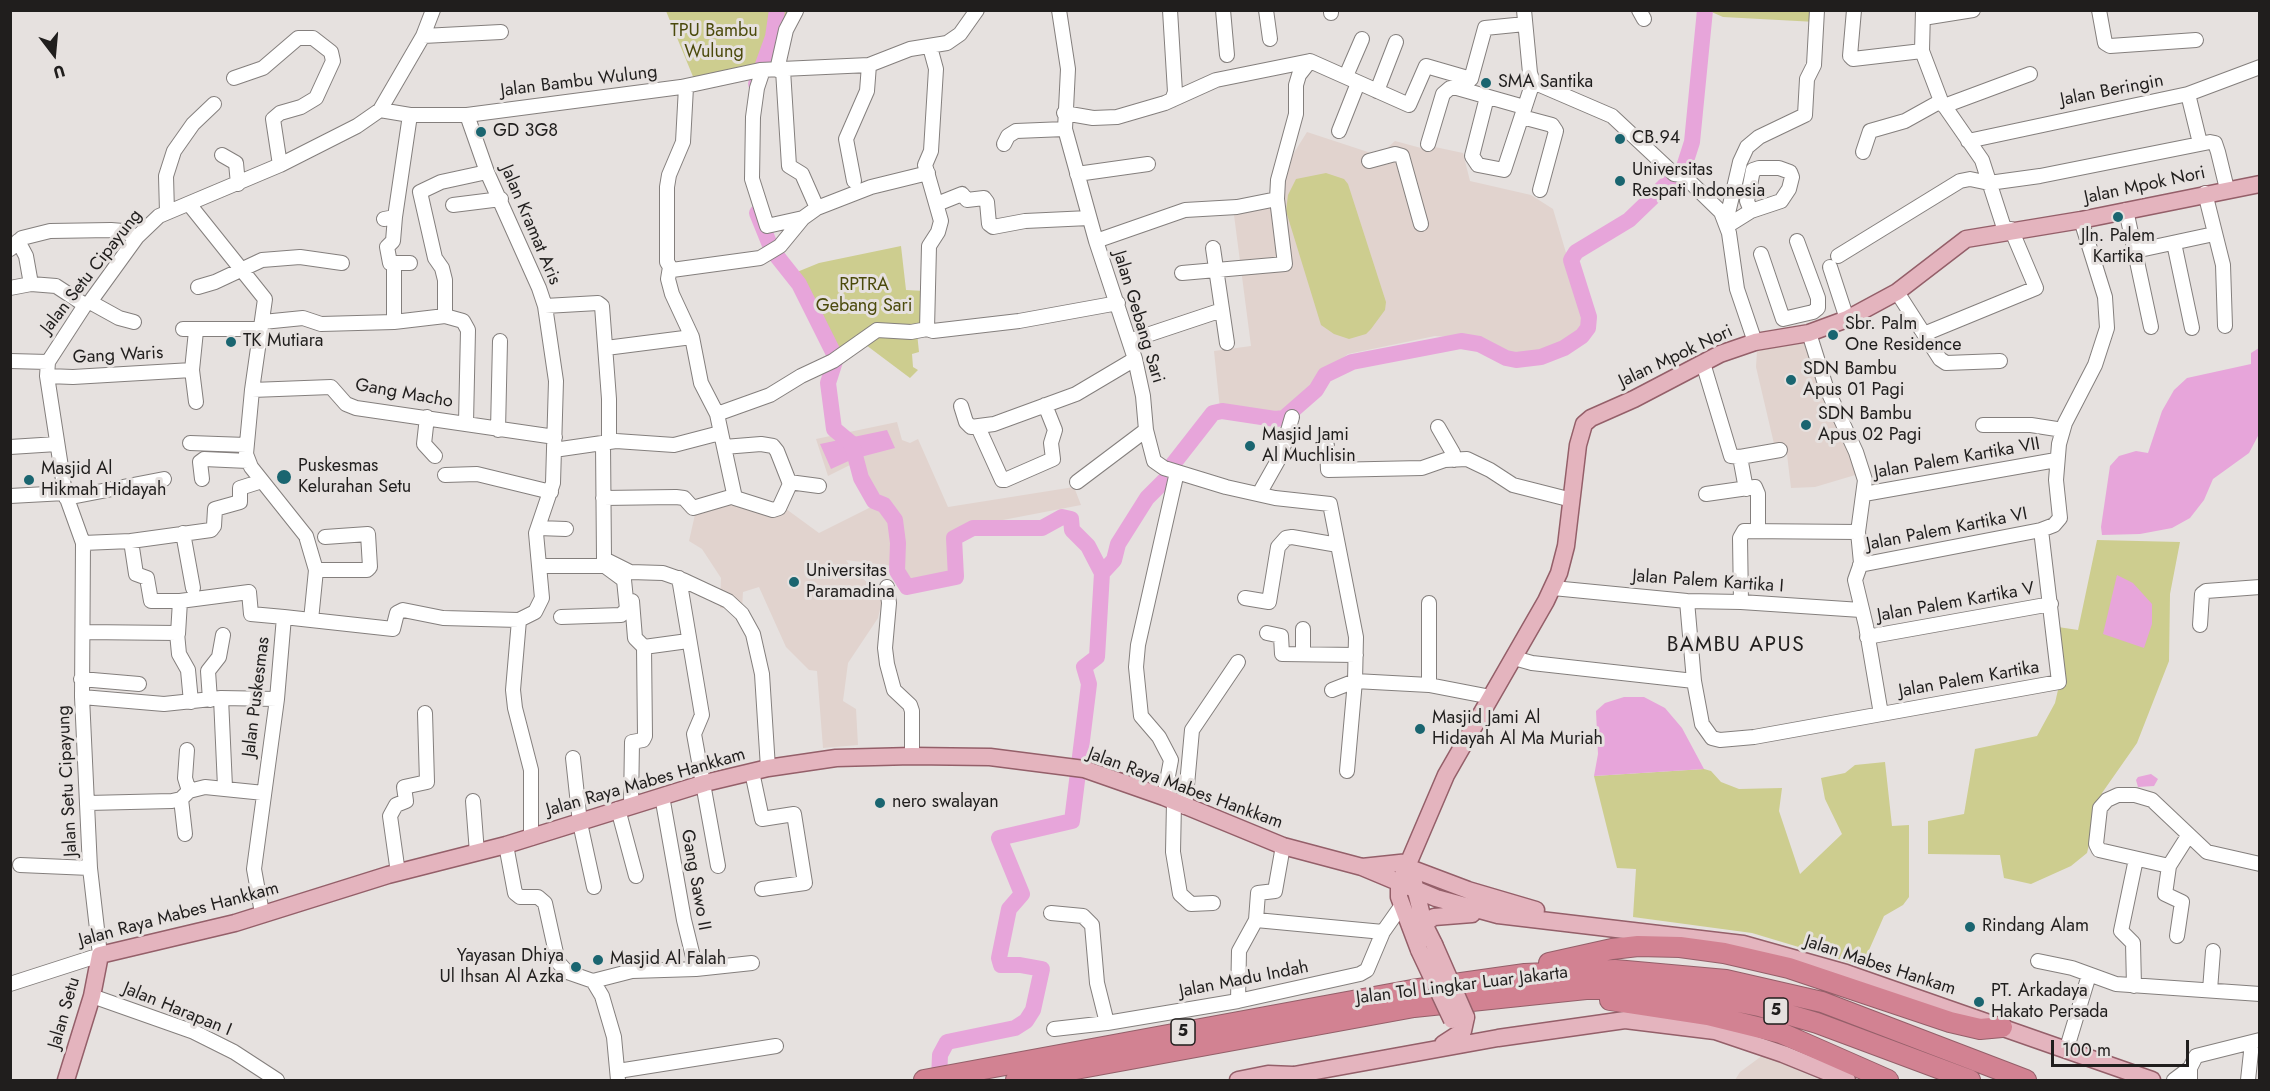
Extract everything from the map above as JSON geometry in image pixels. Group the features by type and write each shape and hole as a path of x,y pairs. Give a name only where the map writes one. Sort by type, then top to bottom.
{"highway":[{"path":"1525,974 1555,962 1612,949 1638,946 1680,947 1724,953 1789,968 1950,1022 1980,1029 2002,1027"},
{"name":"Jalan Tol Lingkar Luar Jakarta","path":"924,1080 1368,997 1525,974 1604,970 1670,973 1768,988 1822,1002 2026,1080"},
{"name":"Jalan Tol Lingkar Luar Jakarta","path":"1016,1080 1414,1007 1613,989 1713,997 1759,1006 1817,1023 1970,1080"},
{"path":"1572,992 1708,1015 1780,1034 1888,1080"}],"main road":[{"name":"Jalan Mpok Nori","path":"1404,894 1428,814 1446,775 1553,588 1563,560 1578,445 1584,424 1591,418 1634,399 1720,354 1755,342 1815,332 1847,319 1897,292 1958,243 2008,230 2081,220 2205,193 2259,184"},
{"name":"Jalan Raya Mabes Hankkam","path":"100,955 235,923 398,873 531,838 705,783 760,770 836,758 990,757 1078,768 1174,802 1283,846 1360,866"},
{"path":"1360,866 1413,862"},
{"name":"Jalan Mabes Hankam","path":"1413,862 1477,893 1587,923"},
{"path":"1360,866 1404,894 1460,1022 1498,1038"},
{"name":"Jalan Mabes Hankam","path":"1404,894 1498,915 1587,923 1743,944 1846,973 2152,1080"},
{"path":"1418,928 1444,915 1498,915"},
{"name":"Jalan Setu","path":"66,1080 92,996 100,955"},
{"path":"1238,1080 1268,1074 1287,1078 1498,1038 1625,1020 1704,1028 1767,1048 1847,1080"},
{"path":"1427,1051 1445,1044 1460,1022"}],"street":[{"name":"Jalan Setu Cipayung","path":"100,955 90,868 81,679 83,543 65,495 47,369 88,303 137,237 166,212 280,165 357,126 380,110 423,36 434,10"},
{"name":"Jalan Bambu Wulung","path":"380,110 410,115 467,115 686,87 767,70 869,65 910,50 930,47 954,39 978,10"},
{"name":"Jalan Gebang Sari","path":"1059,10 1068,69 1065,129 1089,218 1135,359 1143,396 1146,430 1154,461 1164,468 1259,494 1292,501 1336,502 1338,545 1356,637 1355,681 1347,771"},
{"path":"1170,10 1175,92 1172,100"},
{"path":"1223,10 1227,55"},
{"path":"1266,10 1270,39"},
{"path":"1755,342 1737,288 1727,224 1740,162 1747,147 1759,137 1805,115 1807,79 1814,65 1817,10"},
{"path":"1854,10 1850,56 1853,60 1922,51"},
{"path":"1924,333 2036,288 2008,230 1982,160 1942,104 1922,51 1923,14 1973,10"},
{"path":"2099,10 2106,43 2110,46 2196,40"},
{"path":"796,11 757,88 752,128 752,179 767,226 803,218"},
{"path":"1064,113 1110,118 1172,100 1216,81 1310,61 1409,105 1424,68 1428,65 1472,79 1485,28 1524,17 1533,82 1504,170 1478,165 1472,156 1488,97"},
{"path":"423,36 501,32"},
{"path":"234,78 263,68 298,38 313,38 331,52 333,61 316,98 301,107 280,113 273,119 280,165"},
{"path":"1340,131 1362,39"},
{"path":"1377,91 1396,42"},
{"path":"927,329 929,246 941,226 937,204 924,165 932,151 936,69 930,47"},
{"path":"1182,273 1216,268 1285,264 1277,199 1278,180 1296,114 1296,85 1299,75 1310,61"},
{"path":"854,181 846,139 867,91 869,65"},
{"name":"Jalan Beringin","path":"1968,141 2188,94 2259,67"},
{"path":"767,70 789,166 802,174 817,207"},
{"path":"1863,152 1866,136 1870,131 1910,120 1942,104 2030,74"},
{"path":"1533,82 1600,109 1611,116 1714,203 1727,224"},
{"path":"686,87 683,142 669,175 667,187 667,262 670,267 678,271 755,259 775,250 803,218 817,207 871,187 928,173"},
{"path":"1428,144 1446,91 1457,88 1488,97 1552,125 1556,131 1540,190"},
{"path":"2188,94 2200,142"},
{"path":"166,212 166,176 174,151 193,124 214,104"},
{"path":"410,115 390,218 393,241 387,247 390,263 410,263"},
{"name":"Jalan Kramat Aris","path":"467,115 487,172 501,200 544,306 556,381 555,444 551,492 538,528 541,604 535,612 519,620"},
{"path":"1004,144 1008,136 1016,131 1065,129"},
{"path":"1847,319 1834,262 1960,181 1970,179 1989,183 2040,176 2200,142 2215,143 2227,189"},
{"path":"1369,161 1395,154 1402,156 1421,224"},
{"path":"222,155 236,163 238,184"},
{"path":"1077,174 1148,164"},
{"path":"445,316 445,280 435,258 420,192 446,181 487,172"},
{"path":"2205,193 2223,265 2225,326"},
{"path":"937,204 962,194 967,200 984,198 987,202 989,224 993,227 1025,221 1089,218"},
{"path":"1096,241 1185,210 1237,207 1277,199"},
{"path":"453,205 501,200"},
{"path":"189,204 264,296 266,303 252,390 246,446 248,461 306,536 316,570 311,620"},
{"path":"2126,210 2151,327"},
{"path":"1727,224 1751,211"},
{"path":"2041,530 2054,525 2061,518 2056,460 2063,430 2095,365 2107,328 2105,297 2081,220"},
{"path":"31,284 26,256 14,245 50,231 111,230 137,237"},
{"path":"2135,251 2214,234"},
{"path":"1761,254 1783,319 1813,312 1820,304 1797,241"},
{"path":"2174,243 2192,328"},
{"path":"1213,248 1227,343"},
{"path":"198,287 215,282 262,260 284,256 342,263"},
{"path":"394,264 394,322"},
{"path":"670,267 668,279 681,318 692,337 700,383 717,414 735,498 776,509 788,492 789,482 819,486"},
{"path":"10,288 31,284 56,286 119,318 134,322"},
{"path":"1897,292 1940,359 1946,363 2000,361"},
{"path":"717,414 770,395 837,358 877,330 911,332 927,329 933,331 1019,321 1118,303"},
{"path":"544,306 600,304 604,316 606,348 604,559 630,572 663,573 679,578 728,601 749,623 762,674 760,770 762,819 794,814 804,883 762,889"},
{"path":"1130,341 1222,310"},
{"path":"1813,312 1829,396 1858,457 1865,480 1858,532 1860,565 1855,580 1868,637 1881,714"},
{"path":"196,402 190,330 262,325 303,318 321,324 394,322 445,316 467,324 466,423"},
{"path":"606,348 692,337"},
{"path":"498,430 500,341"},
{"path":"960,406 966,422 972,427 994,424 1076,394 1135,359"},
{"name":"Gang Waris","path":"10,362 73,377 192,369"},
{"path":"1703,363 1731,456 1740,457 1780,450"},
{"name":"Gang Macho","path":"252,390 331,387 346,404 356,408 466,423 555,444 674,445 722,440 774,446 789,482"},
{"path":"978,427 1002,480 1005,480 1053,459 1051,443 1054,430 1045,405"},
{"path":"427,417 424,444 435,456"},
{"path":"1259,494 1281,455 1292,417"},
{"path":"1983,425 2031,425 2063,430"},
{"path":"1438,427 1453,453 1454,460"},
{"path":"1077,483 1146,430"},
{"path":"190,443 246,446"},
{"path":"10,447 57,444"},
{"path":"1328,446 1328,470 1422,468 1467,459 1514,485 1572,500"},
{"path":"1740,457 1746,489"},
{"path":"202,479 200,462 204,459 248,461"},
{"name":"Jalan Palem Kartika VII","path":"1864,494 2056,460"},
{"path":"1177,472 1140,634 1136,667 1142,716 1159,737 1171,760 1174,802 1173,852 1180,894 1191,904 1213,903"},
{"path":"445,475 477,474 551,492"},
{"path":"10,496 65,495 165,479"},
{"path":"83,543 131,541 213,529 214,508 240,502 240,488 262,481"},
{"path":"1706,494 1755,487 1758,494 1758,529"},
{"path":"603,498 676,497 684,498 693,508 735,496"},
{"path":"538,528 566,529"},
{"path":"1741,602 1740,538 1748,529 1858,532"},
{"name":"Jalan Palem Kartika VI","path":"1860,565 2041,530"},
{"name":"Jalan Palem Kartika","path":"1694,681 1702,723 1712,738 1720,740 2059,682 2041,530"},
{"path":"183,533 193,588"},
{"path":"316,570 367,570 370,567 368,534 325,537"},
{"path":"1245,598 1269,602 1278,548 1286,538 1338,545"},
{"path":"131,541 136,574 147,578 149,599 180,601 249,592 250,614 284,617"},
{"path":"539,566 605,566 624,580 627,609 621,615 561,617"},
{"path":"630,572 635,638 644,647 645,736 643,740 632,742 625,807 636,876"},
{"path":"679,578 702,715 695,731 718,866"},
{"path":"887,587 887,664 894,690 910,705 912,711 912,756"},
{"path":"2200,625 2202,594 2205,591 2259,587"},
{"name":"Jalan Palem Kartika I","path":"1553,588 1687,601 1862,610"},
{"path":"180,601 179,654 188,670 192,702"},
{"path":"1514,658 1532,663 1694,681 1687,601"},
{"path":"1429,685 1430,603"},
{"name":"Jalan Palem Kartika V","path":"1868,637 2051,604"},
{"name":"Jalan Puskesmas","path":"262,913 254,869 277,699 284,617 393,629 397,613 403,610 443,618 519,620"},
{"path":"519,620 513,690 515,708 531,770 531,838"},
{"path":"1303,629 1303,654"},
{"path":"83,632 178,633"},
{"path":"1267,633 1281,636 1282,654 1356,655"},
{"path":"223,635 219,657 208,670 216,699 225,787"},
{"path":"644,647 688,641"},
{"path":"1174,802 1192,730 1238,662"},
{"path":"81,679 139,684"},
{"path":"1332,690 1355,681 1429,685 1491,697"},
{"path":"82,696 164,704 216,699 277,699"},
{"path":"398,873 390,816 396,805 406,801 404,787 427,782 425,713"},
{"path":"185,834 187,750"},
{"path":"573,758 580,823 594,887"},
{"path":"88,803 185,795 205,787 225,787 264,793"},
{"path":"2169,866 2097,848 2100,808 2112,797 2135,795 2152,800 2207,852 2259,864"},
{"name":"Gang Sawo II","path":"662,796 684,920 696,969"},
{"path":"474,801 477,853"},
{"path":"2176,936 2182,902 2165,894 2169,866 2188,836"},
{"path":"506,845 514,893 520,897 538,897 545,903 560,966 593,981 632,971 696,969 752,963"},
{"path":"1238,1001 1239,951 1256,920 1258,893 1275,891 1283,846"},
{"path":"2134,986 2134,945 2121,931 2136,859"},
{"path":"20,865 90,868"},
{"name":"Jalan Madu Indah","path":"1054,1029 1107,1023 1238,1001 1364,972 1404,894"},
{"path":"1051,913 1083,916 1092,925 1097,983 1107,1023"},
{"path":"1256,920 1383,932"},
{"path":"2210,990 2213,951"},
{"name":"Jalan Raya Mabes Hankkam","path":"10,984 100,955"},
{"path":"2038,961 2072,968 2109,983 2259,994"},
{"path":"2066,1051 2089,975"},
{"path":"593,981 607,1011 616,1046 618,1076 776,1047"},
{"name":"Jalan Harapan I","path":"92,996 194,1032 234,1052 278,1080"},
{"path":"2174,1080 2190,1074 2193,1059 2200,1054 2256,1042 2248,1080"}],"shaded area":[{"path":"1307,132 1371,153 1385,150 1395,141 1421,148 1435,147 1463,153 1470,181 1531,195 1553,209 1586,320 1582,333 1564,345 1529,356 1512,356 1476,339 1435,336 1348,354 1319,376 1302,399 1287,412 1220,409 1214,351 1251,346 1234,215 1282,205 1282,177 1287,164"},
{"name":"SDN Bambu Apus 02 Pagi","path":"1811,341 1862,473 1815,487 1791,488 1786,446 1775,448 1756,367 1757,351"},
{"path":"2259,348 2259,434 2249,453 2213,479 2204,500 2190,518 2172,528 2140,534 2102,535 2101,527 2110,466 2119,456 2136,451 2148,453 2162,411 2174,390 2187,378 2251,364 2251,353"},
{"name":"Universitas Paramadina","path":"897,422 902,440 910,443 918,439 948,507 1074,487 1081,505 956,529 964,576 907,585 904,572 893,566 846,560 853,570 883,596 878,618 848,663 843,701 856,709 858,745 823,748 817,671 809,670 786,647 759,587 743,592 742,609 720,608 721,578 702,549 689,541 696,510 736,500 782,506 819,533 879,503 860,460 828,476 816,439"},
{"path":"887,430 895,448 853,459 831,469 820,444"},
{"path":"2117,575 2133,583 2152,604 2152,624 2144,648 2103,634"},
{"path":"1624,697 1644,697 1665,708 1682,728 1704,769 1594,776 1598,754 1596,711 1605,703"},
{"path":"2151,774 2158,779 2154,786 2138,787 2136,780 2138,777"},
{"path":"1763,1055 1820,1080 1735,1080 1740,1072"}],"green space":[{"path":"1707,10 1816,11 1816,22 1723,17"},
{"name":"TPU Bambu Wulung","path":"666,11 788,11 775,65 694,79"},
{"path":"1326,173 1344,179 1348,184 1386,302 1385,310 1366,334 1349,339 1334,334 1321,325 1286,211 1288,195 1296,179"},
{"name":"RPTRA Gebang Sari","path":"901,246 906,290 925,291 924,328 917,333 919,352 912,354 913,367 918,370 910,378 858,339 837,354 797,272 819,263"},
{"path":"2097,540 2180,542 2170,594 2169,661 2137,743 2102,793 2087,853 2071,866 2031,884 2004,878 2000,855 1928,854 1928,821 1964,814 1975,749 2037,736 2055,703 2063,668 2058,627 2078,630"},
{"path":"1885,762 1892,826 1909,825 1909,897 1903,905 1884,916 1862,966 1752,933 1633,917 1636,869 1617,868 1594,776 1704,769 1711,771 1721,782 1739,789 1782,788 1779,811 1800,874 1842,834 1825,799 1821,778 1845,773 1855,765"}],"waterway":[{"path":"756,84 773,37 777,10"},
{"path":"1170,468 1213,413 1222,411 1275,419 1284,418 1316,390 1325,375 1352,362 1461,341 1479,344 1506,358 1516,360 1541,357 1564,348 1582,336 1588,328 1589,317 1571,260 1576,252 1629,220 1684,167 1692,142 1705,10"},
{"path":"757,213 772,250 799,284 836,358 828,383 834,429 852,444 861,478 874,501 884,505 895,520 898,543 897,571 907,587 956,577 954,538 973,528 1042,528 1062,517 1071,519 1072,530 1088,546 1102,573 1097,657 1084,667 1089,684 1072,821 999,838 1022,894 1009,909 999,958 1001,965 1020,965 1042,969 1033,1010 1026,1021 1015,1028 947,1042 940,1055 939,1080"},
{"path":"1102,573 1114,560 1118,544 1147,498 1167,478 1169,472"}],"place":[{"name":"SMA Santika","path":"1486,83"},
{"name":"GD 3G8","path":"481,132"},
{"name":"CB.94","path":"1620,139"},
{"name":"Universitas Respati Indonesia","path":"1620,181"},
{"name":"Jln. Palem Kartika","path":"2118,217"},
{"name":"Sbr. Palm One Residence","path":"1833,335"},
{"name":"TK Mutiara","path":"231,342"},
{"name":"SDN Bambu Apus 01 Pagi","path":"1791,380"},
{"name":"SDN Bambu Apus 02 Pagi","path":"1806,425"},
{"name":"Masjid Jami Al Muchlisin","path":"1250,446"},
{"name":"Puskesmas Kelurahan Setu","path":"284,477"},
{"name":"Masjid Al Hikmah Hidayah","path":"29,480"},
{"name":"Universitas Paramadina","path":"794,582"},
{"name":"Masjid Jami Al Hidayah Al Ma Muriah","path":"1420,729"},
{"name":"nero swalayan","path":"880,803"},
{"name":"Rindang Alam","path":"1970,927"},
{"name":"Masjid Al Falah","path":"598,960"},
{"name":"Yayasan Dhiya Ul Ihsan Al Azka","path":"576,967"},
{"name":"PT. Arkadaya Hakato Persada","path":"1979,1002"}],"district":[{"name":"BAMBU APUS","path":"1736,646"}]}
